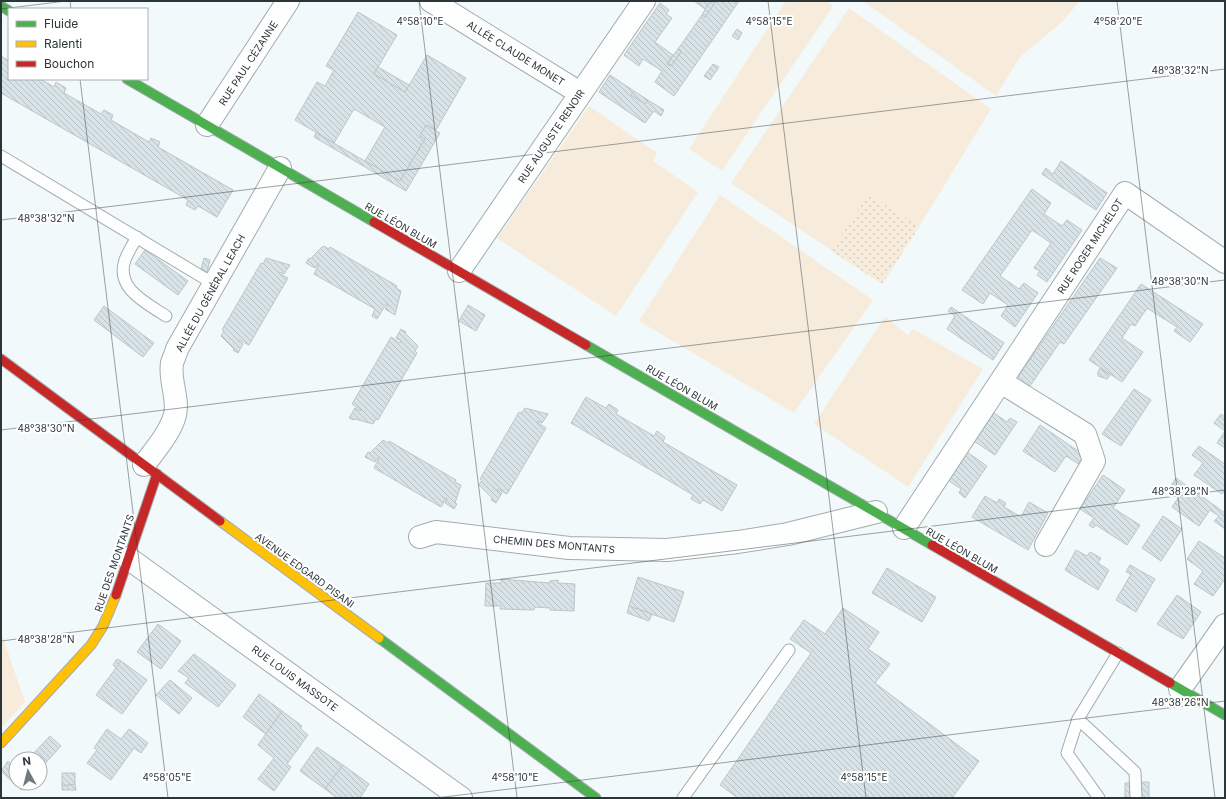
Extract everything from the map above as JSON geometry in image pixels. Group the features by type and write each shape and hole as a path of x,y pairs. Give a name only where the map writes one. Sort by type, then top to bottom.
{"street":[{"name":"RUE PAUL CÉZANNE","path":"207,125 288,1"},
{"name":"ALLÉE CLAUDE MONET","path":"431,1 580,93"},
{"name":"RUE AUGUSTE RENOIR","path":"459,271 644,1"},
{"name":"RUE LÉON BLUM","path":"129,80 904,528 1225,716"},
{"name":"ALLÉE DU GÉNÉRAL LEACH","path":"150,469 175,414 176,401 172,378 172,364 177,349 280,168"},
{"name":"RUE ROGER MICHELOT","path":"904,528 1125,193 1225,262"},
{"name":"AVENUE EDGARD PISANI","path":"1,359 596,798"},
{"path":"1001,382 1085,434 1094,461 1046,545"},
{"name":"RUE DES MONTANTS","path":"1,743 91,645 107,619 128,558 150,469"},
{"name":"CHEMIN DES MONTANTS","path":"420,537 436,532 569,548 667,550 738,542 788,534 838,523 876,512"},
{"name":"RUE LOUIS MASSOTE","path":"128,558 461,798"},
{"path":"1180,689 1225,625"}],"lane":[{"path":"1,156 214,284"},
{"path":"136,237 125,261 124,272 126,284 134,294 166,316"},
{"path":"683,798 789,650"},
{"path":"1099,798 1067,753 1078,719 1118,653"},
{"path":"1078,719 1135,772 1136,798"}],"shaded area":[{"path":"786,1 826,1 833,6 722,171 689,149"},
{"path":"863,1 1080,1 1063,21 1020,57 996,96"},
{"path":"849,8 991,109 919,227 882,284 731,183"},
{"path":"589,106 657,153 653,161 698,192 616,316 497,238"},
{"path":"869,194 919,227 882,284 831,251"},
{"path":"720,195 873,300 794,413 639,321"},
{"path":"885,317 908,335 913,329 983,369 908,487 814,424"},
{"path":"1,632 25,702 1,728"}],"building":[{"path":"694,1 710,1 705,9"},
{"path":"710,1 715,3 705,17 702,15"},
{"path":"713,1 739,1 674,96 655,82 662,71 643,59 639,66 624,55 660,3 669,10 666,14 672,18 655,42 673,55 667,64 671,66 681,52 678,49 702,15 705,17 715,3"},
{"path":"358,12 397,35 374,74 405,92 427,55 466,78 436,130 426,125 420,136 425,139 400,181 365,161 385,127 354,109 334,143 295,120 317,82 325,86 334,70 326,66"},
{"path":"737,29 742,33 738,40 732,36"},
{"path":"678,49 681,52 671,66 667,64"},
{"path":"1,56 8,60 8,80 42,80 54,87 56,82 66,88 64,93 101,114 104,110 113,115 111,120 149,142 151,138 160,142 158,147 233,190 217,217 198,206 195,210 186,205 188,200 1,93"},
{"path":"713,64 719,67 710,80 704,76"},
{"path":"378,67 409,85 405,92 374,74"},
{"path":"610,75 634,91 631,95 645,104 648,100 664,110 661,116 654,111 645,123 599,92"},
{"path":"634,91 648,100 645,104 631,95"},
{"path":"426,125 440,133 406,191 314,137 316,133 400,181 425,139 420,136"},
{"path":"1061,161 1107,193 1096,210 1042,174 1046,168 1053,174"},
{"path":"1032,189 1051,203 1044,214 1062,226 1067,220 1082,230 1047,282 1037,275 1040,271 1034,268 1051,243 1032,230 1000,276 1019,289 1024,283 1038,293 1015,327 1001,316 1008,305 990,293 983,304 962,290"},
{"path":"323,246 329,249 330,247 397,286 396,288 401,291 395,315 385,309 388,304 386,304 377,319 372,316 375,309 314,274 319,264 315,268 306,263 309,258 310,259"},
{"path":"145,250 188,281 178,295 135,264"},
{"path":"204,258 210,260 207,272 201,269"},
{"path":"266,258 290,265 284,274 278,273 288,278 249,345 239,340 238,341 243,344 238,353 233,350 234,349 221,336 224,331 222,330 261,263 263,264"},
{"path":"1100,258 1117,268 1064,344 1060,342 1030,386 1018,377"},
{"path":"1141,284 1203,324 1190,342 1174,331 1177,327 1147,308 1135,326 1131,324 1122,338 1143,352 1122,382 1089,360"},
{"path":"468,305 485,315 476,331 459,321"},
{"path":"104,306 154,343 143,357 94,320"},
{"path":"951,307 1004,343 993,360 947,329 955,316 948,311"},
{"path":"401,329 406,332 405,333 418,346 415,351 417,353 378,420 376,419 373,424 349,418 355,408 360,411 361,410 352,404 391,337 400,343 401,341 396,338"},
{"path":"1100,368 1110,375 1107,379 1098,376"},
{"path":"1134,389 1151,400 1121,446 1102,434"},
{"path":"586,397 606,408 609,404 618,410 616,414 654,436 657,431 665,437 663,442 737,485 722,511 703,500 700,504 691,499 693,495 571,423"},
{"path":"525,408 548,414 542,423 537,421 546,428 507,494 498,489 497,490 502,493 496,503 491,500 492,498 479,485 482,480 480,479 519,412 521,413"},
{"path":"994,413 1007,422 1010,418 1017,422 995,455 974,441"},
{"path":"1221,414 1225,417 1225,431 1214,423"},
{"path":"1040,425 1087,457 1082,466 1066,456 1055,472 1023,451"},
{"path":"1225,431 1225,448 1217,443"},
{"path":"383,440 388,443 389,441 456,480 455,482 461,485 455,503 457,504 454,509 445,503 447,498 441,507 374,468 379,458 375,462 365,457 368,452 370,453"},
{"path":"1199,446 1225,464 1225,489 1222,494 1194,475 1203,463 1192,455"},
{"path":"967,452 987,466 965,498 959,493 961,489 948,480"},
{"path":"1103,475 1125,490 1113,508 1140,525 1127,545 1096,525 1093,528 1089,525 1094,518 1080,509"},
{"path":"1176,478 1225,513 1225,529 1214,521 1219,516 1210,510 1199,526 1172,507 1180,495 1170,487"},
{"path":"985,496 997,503 999,499 1006,503 1004,507 1021,517 1029,502 1048,513 1028,550 972,517"},
{"path":"1163,516 1182,529 1161,561 1142,548"},
{"path":"1199,541 1225,558 1225,579 1213,596 1194,584 1203,571 1187,559"},
{"path":"1076,550 1087,556 1090,552 1101,558 1098,563 1109,570 1098,590 1065,570"},
{"path":"1130,565 1155,579 1136,612 1116,600 1131,574 1126,572"},
{"path":"887,568 936,597 922,622 872,593"},
{"path":"638,577 684,592 674,622 629,606"},
{"path":"501,579 550,583 550,581 558,580 558,583 575,584 574,611 550,610 550,608 535,607 534,610 500,609 501,606 485,606 486,583 501,583"},
{"path":"1177,595 1201,612 1183,639 1157,624"},
{"path":"629,606 652,614 649,621 627,613"},
{"path":"843,608 879,632 868,649 890,664 875,683 979,761 952,798 738,798 720,785 811,653 790,639 804,620 825,634"},
{"path":"158,624 181,641 161,669 137,652"},
{"path":"194,654 236,685 218,707 185,683 189,678 178,671"},
{"path":"117,659 121,661 116,668 113,665"},
{"path":"121,661 147,680 122,714 96,695"},
{"path":"170,680 192,698 179,714 156,695"},
{"path":"259,694 282,711 266,734 243,717"},
{"path":"282,711 302,726 300,728 308,735 287,764 291,767 274,791 258,779 274,758 258,745"},
{"path":"107,729 121,739 129,729 148,743 141,753 134,748 111,780 87,763 97,750 94,748"},
{"path":"50,736 61,746 48,760 48,751 36,751"},
{"path":"317,747 343,765 325,789 300,771"},
{"path":"8,761 8,778 1,771"},
{"path":"343,765 369,784 360,798 337,798 325,789"},
{"path":"62,773 75,773 75,784 62,786"},
{"path":"1149,782 1149,798 1125,798 1125,783"},
{"path":"75,784 76,790 62,790 62,786"}],"traffic: fast":[{"path":"1,6 8,10"},
{"path":"129,80 374,222"},
{"path":"586,345 932,545"},
{"path":"379,638 596,798"},
{"path":"1170,683 1225,715"}],"traffic: slow":[{"path":"220,521 379,638"},
{"path":"1,743 91,645 103,626 116,595"}],"traffic: jam":[{"path":"374,222 586,345"},
{"path":"1,359 220,521"},
{"path":"116,595 157,474"},
{"path":"932,545 1170,683"}]}
